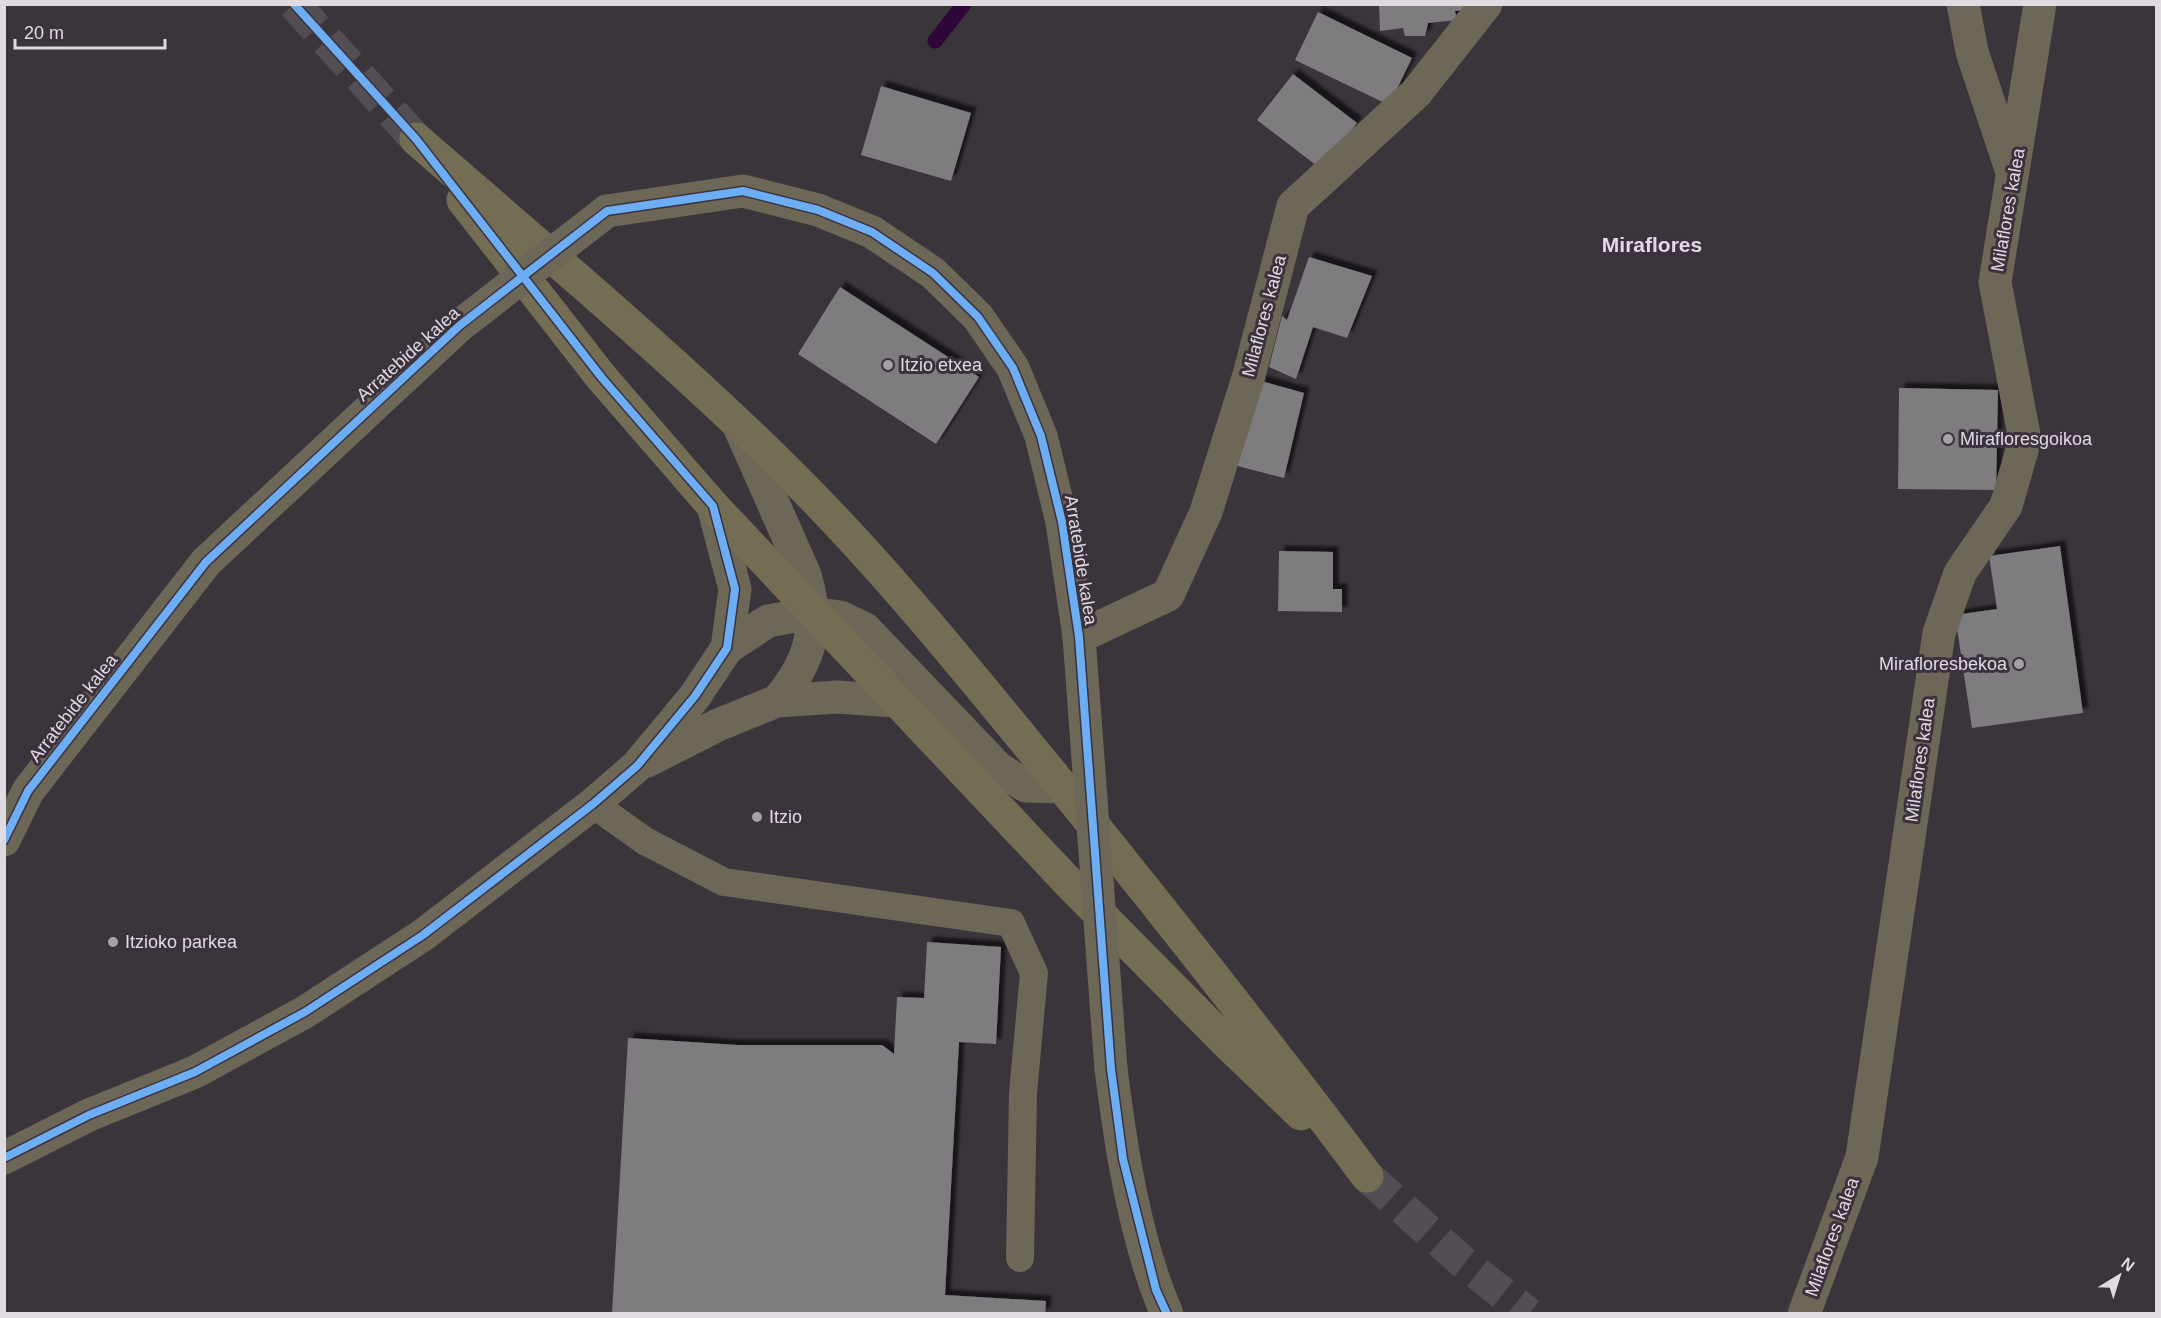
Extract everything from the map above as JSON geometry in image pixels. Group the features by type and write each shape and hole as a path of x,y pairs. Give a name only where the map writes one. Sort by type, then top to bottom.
{"highway":[{"path":"416,139 621,318 739,426 777,461 884,573 1250,1020 1367,1176 1224,1040 895,701 712,506 602,378 416,139"}],"street":[{"name":"Milaflores kalea","path":"1078,637 1168,595 1206,512 1249,375 1293,206 1416,93 1486,4"},
{"path":"1963,4 1972,52 2014,176"},
{"name":"Milaflores kalea","path":"1804,1314 1862,1157 1939,633 1960,573 2006,506 2025,440 1995,282 2014,176 2040,4"},
{"name":"Arratebide kalea","path":"4,840 28,791 206,562 459,326 607,211 743,191 818,210 872,232 933,273 978,317 1013,368 1041,436 1062,522 1078,637 1111,1069 1123,1159 1156,1290 1167,1314"},
{"path":"739,426 805,575 812,613 812,640 793,682 777,701"},
{"path":"712,506 735,589 727,648"},
{"path":"4,1158 89,1115 195,1072 305,1012 423,935 593,804 637,766 695,696 727,648 768,621 812,613 840,617 865,629 998,768 1026,786 1062,788"},
{"path":"637,766 718,725 777,701 837,697 895,701"}],"lane":[{"path":"593,804 645,841 724,882 1011,923 1034,974 1023,1093 1020,1258"}],"building":[{"path":"1379,4 1468,4 1469,10 1455,11 1457,20 1428,23 1425,36 1405,36 1403,28 1380,31"},
{"path":"1318,12 1412,58 1389,105 1295,60"},
{"path":"1293,74 1357,123 1321,169 1257,120"},
{"path":"881,86 971,113 951,181 861,155"},
{"path":"1309,257 1372,276 1347,338 1313,327 1296,379 1269,367 1282,316 1287,320"},
{"name":"Itzio etxea","path":"840,287 979,377 936,444 798,354"},
{"path":"1261,381 1304,393 1284,478 1234,465"},
{"name":"Mirafloresgoikoa","path":"1899,388 1998,390 1996,490 1898,489"},
{"name":"Mirafloresbekoa","path":"2060,546 2083,713 1972,728 1955,615 1997,609 1989,556"},
{"path":"1279,551 1333,552 1333,589 1342,589 1342,612 1278,611"},
{"path":"927,942 1001,947 996,1044 959,1042 945,1295 1046,1301 1045,1314 612,1314 628,1038 737,1045 882,1045 894,1054 897,997 924,998"}],"waterway":[{"path":"935,41 964,4"}],"tunnel":[{"path":"294,4 416,139"},
{"path":"1367,1176 1464,1263 1529,1314"}],"cycle path":[{"path":"4,1158 89,1115 195,1072 305,1012 423,935 593,804 637,766 695,696 727,648 735,589 713,506 602,378 416,139 294,4"},
{"path":"4,840 28,791 206,562 459,326 607,211 743,191 818,210 872,232 933,273 978,317 1013,368 1041,436 1062,522 1079,637 1111,1069 1123,1159 1156,1290 1167,1314"}],"place":[{"name":"Itzio etxea","path":"888,365"},
{"name":"Mirafloresgoikoa","path":"1948,439"},
{"name":"Mirafloresbekoa","path":"2019,664"},
{"name":"Itzio","path":"757,817"},
{"name":"Itzioko parkea","path":"113,942"}],"district":[{"name":"Miraflores","path":"1652,244"}]}
